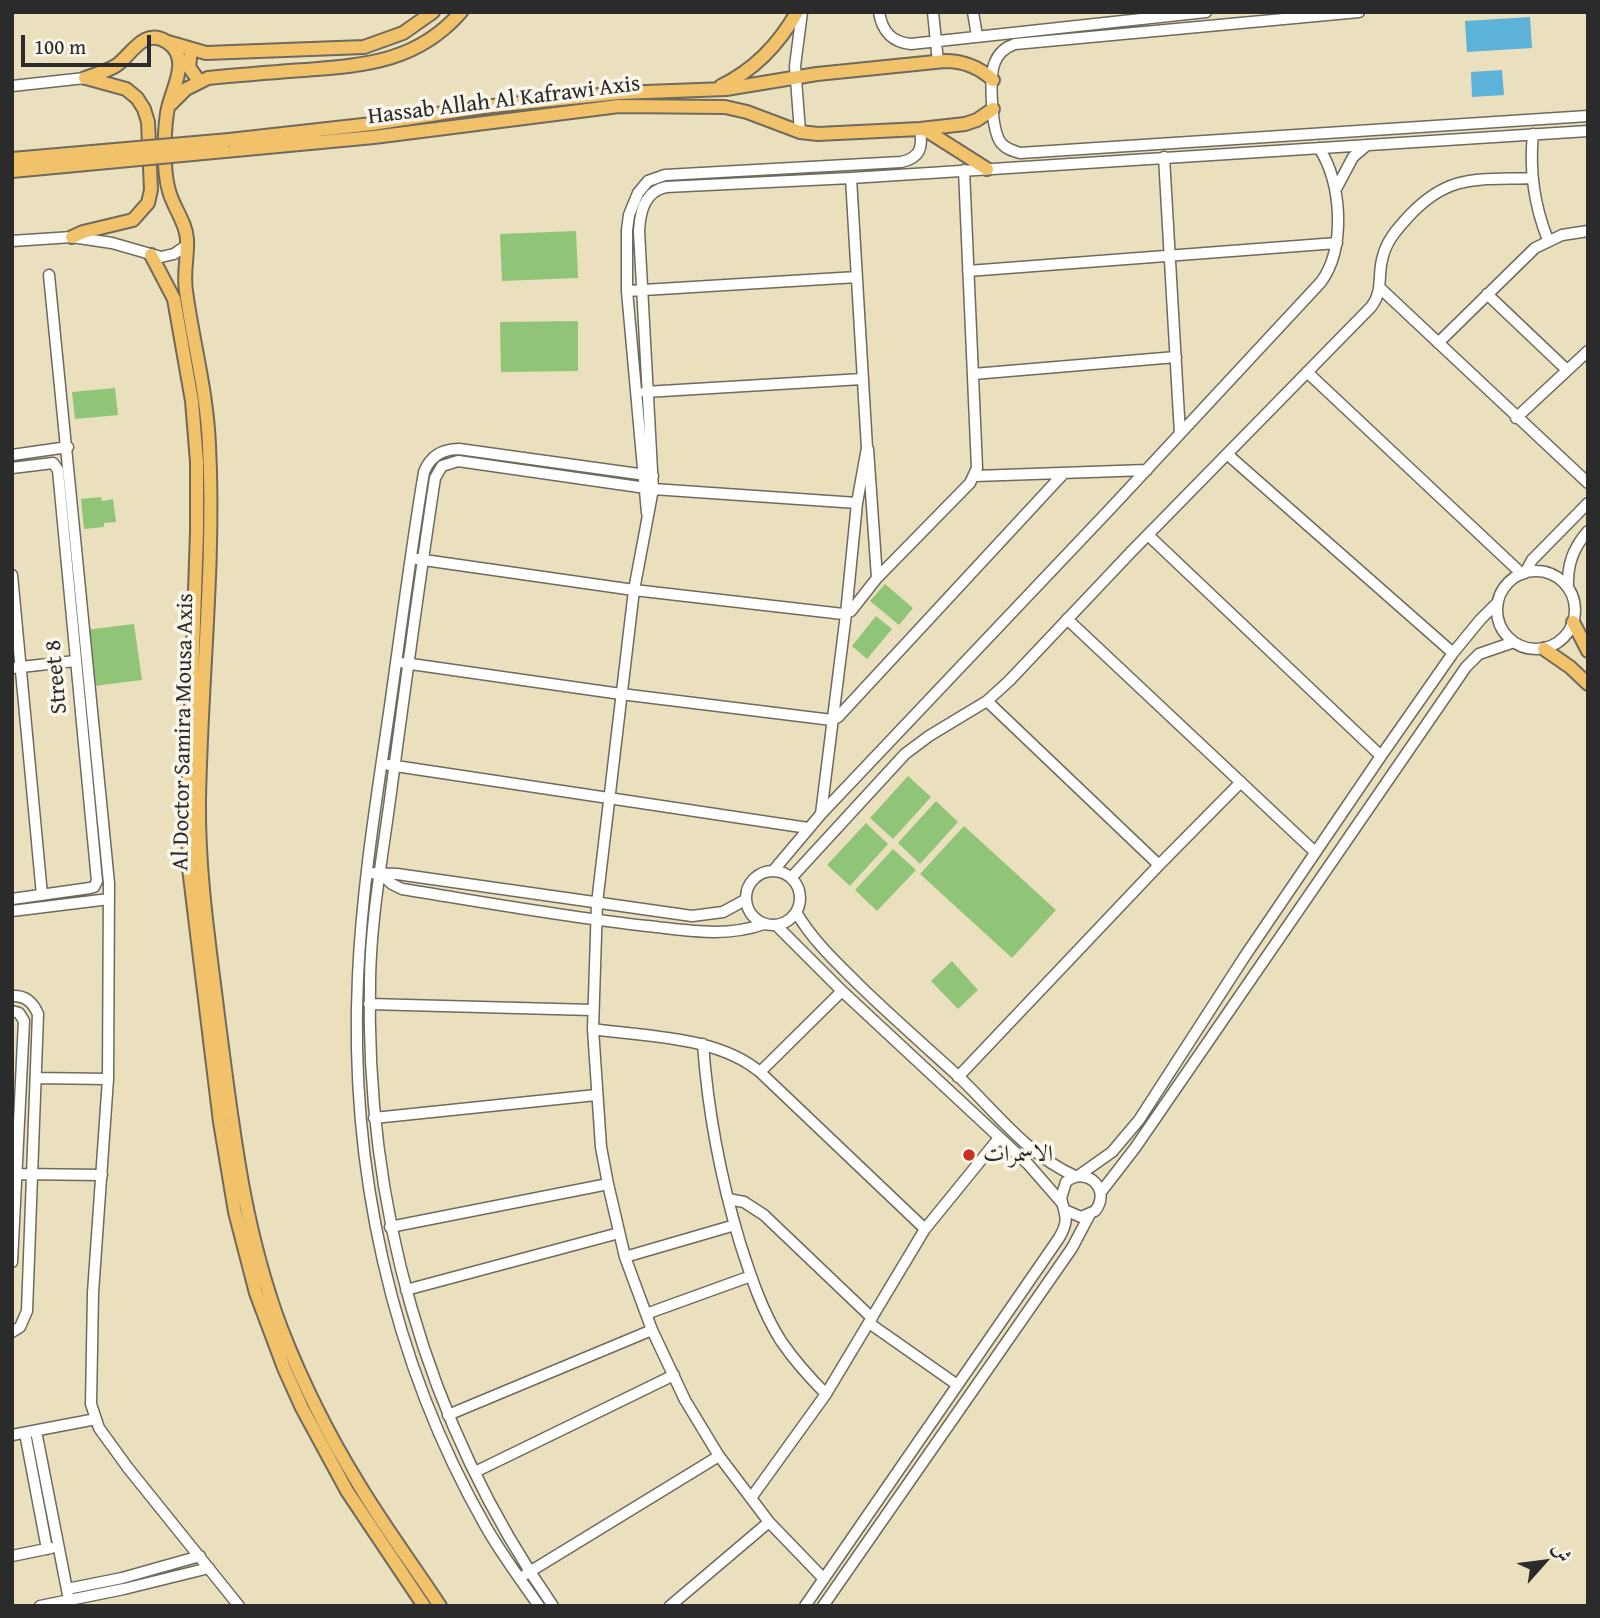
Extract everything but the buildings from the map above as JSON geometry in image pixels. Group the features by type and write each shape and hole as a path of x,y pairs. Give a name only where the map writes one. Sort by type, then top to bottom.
{"main road":[{"path":"85,78 117,65 142,41 152,38 206,53 364,47 403,33 433,12"},
{"path":"168,107 179,95 208,78 359,66 387,60 426,42 461,12"},
{"path":"711,90 738,76 762,58 800,12"},
{"name":"Al Doctor Samira Mousa Axis","path":"168,42 177,57 180,70 168,107 166,181 184,227 187,245 185,282 206,398 211,486 208,631 199,799 200,868 237,1164 256,1251 296,1364 334,1443 359,1486 440,1606"},
{"path":"191,50 189,67 199,81"},
{"name":"Hassab Allah Al Kafrawi Axis","path":"12,171 227,145 484,107 590,96 711,90 938,62 967,64 981,70 993,80"},
{"path":"72,237 133,220 144,210 151,190 148,122 141,103 132,93 120,87 85,78"},
{"name":"Hassab Allah Al Kafrawi Axis","path":"12,159 374,137 589,108 649,104 736,109 800,132 818,134 922,129 971,123 993,109"},
{"path":"922,129 987,169"},
{"name":"Al Doctor Samira Mousa Axis","path":"151,255 174,299 192,401 197,485 187,798 189,868 220,1122 235,1212 260,1305 302,1408 347,1491 424,1606"},
{"path":"1573,622 1588,651"},
{"path":"1544,649 1588,684"}],"street":[{"path":"800,12 795,78 800,132"},
{"path":"879,12 885,31 896,41 911,44 1084,25 1143,15 1206,12"},
{"path":"933,12 938,62"},
{"path":"973,12 977,36"},
{"path":"1078,12 1084,25"},
{"path":"1084,25 1088,12"},
{"path":"1359,12 1015,44 1004,49 996,58 993,109 999,139 1006,147 1020,153 1588,116"},
{"path":"12,86 85,78"},
{"path":"1421,127 1418,134 1421,141"},
{"path":"824,1578 769,1522 719,1456 685,1400 652,1330 625,1257 608,1184 596,1096 593,1010 597,903 608,797 634,590 647,514 639,225 648,181 665,175 906,161 915,157 920,150 922,129"},
{"path":"1383,129 1386,136 1383,144"},
{"path":"643,392 627,291 627,223 643,196 657,189 1588,131"},
{"path":"1534,134 1532,178 1539,216 1548,240"},
{"path":"1336,189 1353,157 1367,145"},
{"path":"774,871 791,878 799,893 796,912 786,923 777,926 764,924 753,918 745,900 747,887 755,877 774,871 821,814 1321,282 1331,266 1337,243 1336,189 1319,148"},
{"path":"1164,158 1180,434"},
{"path":"409,558 634,590 846,614 975,476 978,462 964,170"},
{"path":"821,814 857,503 867,448 851,178"},
{"path":"791,878 905,754 929,736 988,701 1009,681 1374,303 1380,288 1381,263 1389,241 1421,203 1432,194 1460,182 1532,178"},
{"path":"1438,343 1528,254 1548,240 1588,231"},
{"path":"12,241 72,237 111,243 151,255 170,256 187,245"},
{"path":"968,271 1337,243"},
{"path":"49,275 108,863 108,1079 93,1293 91,1396 96,1419 104,1436 239,1606"},
{"path":"627,291 857,277"},
{"path":"1380,288 1588,483"},
{"path":"1488,294 1567,370"},
{"path":"1516,418 1588,351"},
{"path":"973,374 1175,357"},
{"path":"1307,372 1523,574"},
{"path":"643,392 862,379"},
{"path":"12,455 68,447"},
{"path":"867,448 870,453 877,578"},
{"path":"539,1606 486,1527 461,1479 410,1360 382,1257 364,1154 357,1039 360,941 409,558 424,472 432,458 441,452 459,449 647,476"},
{"path":"1227,454 1453,653"},
{"path":"553,1606 475,1472 448,1415 425,1355 390,1227 374,1118 369,1004 372,943 435,478 439,469 449,462 458,461 648,488 857,503"},
{"name":"Street 8","path":"12,468 50,463 56,464 58,470 97,881 94,887 42,895"},
{"path":"975,476 1147,470"},
{"path":"396,662 832,720 838,717 1064,473"},
{"path":"805,1606 1059,1238 1065,1225 1063,1187 1112,1152 1139,1120 1245,956 1453,653 1498,602 1507,585 1523,574 1532,560 1588,503"},
{"path":"1498,602 1500,625 1514,642 1534,649 1544,649 1563,639 1573,622 1575,610 1568,587 1568,566 1588,531"},
{"path":"1148,535 1381,756"},
{"path":"1523,574 1534,572 1553,575 1568,587"},
{"path":"12,575 17,667 42,895 12,899"},
{"path":"1067,619 1315,852"},
{"path":"823,1606 1072,1248 1090,1214 1098,1208 1101,1192 1135,1148 1466,667 1479,654 1514,642"},
{"path":"17,667 75,661"},
{"path":"988,701 1159,864"},
{"path":"382,763 808,828"},
{"path":"958,1077 1159,864 1241,782"},
{"path":"367,873 397,874 702,916 723,912 745,900"},
{"path":"381,874 402,889 597,921 718,933 750,930 764,924"},
{"path":"12,911 109,899"},
{"path":"796,912 822,949 1035,1152 1061,1170 1096,1181 1101,1192"},
{"path":"777,926 842,991 1028,1164 1065,1207 1076,1216 1090,1214"},
{"path":"360,941 372,943"},
{"path":"1245,956 1261,965"},
{"path":"760,1072 842,991"},
{"path":"12,996 24,997 31,1002 38,1014 27,1311 20,1327 12,1332"},
{"path":"369,1004 593,1010"},
{"path":"12,1011 19,1013 24,1021 12,1262"},
{"path":"593,1029 703,1044 732,1053 760,1072 925,1229"},
{"path":"703,1044 714,1145 727,1199 751,1276 781,1341 826,1394"},
{"path":"37,1078 108,1079"},
{"path":"374,1118 596,1096"},
{"path":"751,1498 826,1394 925,1229 999,1138"},
{"path":"16,1147 34,1148"},
{"path":"18,1174 102,1175"},
{"path":"390,1227 608,1184"},
{"path":"727,1199 744,1202 764,1215 871,1321 956,1384"},
{"path":"625,1257 735,1225"},
{"path":"406,1290 620,1233"},
{"path":"646,1314 751,1276"},
{"path":"448,1415 652,1330"},
{"path":"410,1360 425,1355"},
{"path":"475,1472 674,1375"},
{"path":"12,1435 96,1419"},
{"path":"30,1432 53,1548 68,1594"},
{"path":"519,1578 719,1456"},
{"path":"670,1606 769,1522"},
{"path":"12,1556 53,1548"},
{"path":"40,1606 68,1594 200,1556"},
{"path":"68,1594 124,1589 209,1568"},
{"path":"121,1578 124,1589"}],"green space":[{"path":"576,231 578,278 502,281 500,234"},
{"path":"578,321 578,371 501,372 500,322"},
{"path":"115,388 118,415 75,419 72,392"},
{"path":"101,497 102,501 113,499 116,522 104,523 104,527 84,529 81,499"},
{"path":"885,584 913,608 899,625 870,601"},
{"path":"876,616 892,629 867,659 852,646"},
{"path":"134,624 142,680 94,686 86,630"},
{"path":"908,776 931,797 893,839 870,818"},
{"path":"936,801 958,822 920,864 898,843"},
{"path":"866,823 888,844 850,886 827,865"},
{"path":"964,826 1056,910 1012,958 920,874"},
{"path":"893,849 916,870 877,911 855,890"},
{"path":"952,961 978,990 958,1009 931,981"}],"water":[{"path":"1530,17 1532,48 1467,52 1465,21"},
{"path":"1502,70 1504,95 1472,97 1471,72"}],"place":[{"name":"الاسمرات","path":"969,1155"}]}
